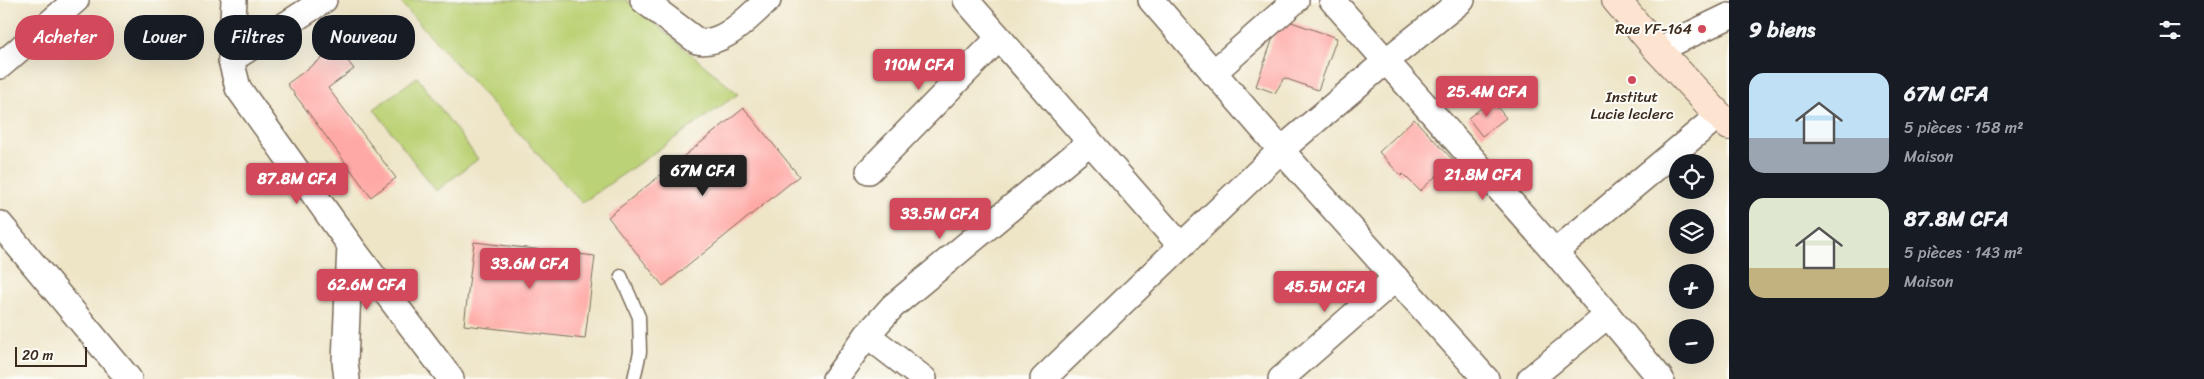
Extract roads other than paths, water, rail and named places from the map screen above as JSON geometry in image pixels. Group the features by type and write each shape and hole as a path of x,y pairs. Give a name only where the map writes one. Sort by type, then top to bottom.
{"street":[{"path":"0,66 76,0"},
{"path":"234,0 234,15"},
{"path":"301,15 324,0"},
{"path":"643,0 697,41 705,43 722,38 768,0"},
{"path":"966,0 1180,246"},
{"path":"1151,0 1281,150 1486,379"},
{"path":"1213,73 1296,0"},
{"path":"1332,0 1555,252 1661,379"},
{"path":"1043,379 1281,150 1386,61 1462,0"},
{"path":"1555,252 1724,120 1658,50 1616,0"},
{"path":"1658,50 1729,16"},
{"path":"869,171 998,38"},
{"path":"232,60 238,88 245,99 350,245 451,379"},
{"path":"835,379 867,335 906,294 1089,143"},
{"path":"0,224 129,379"},
{"path":"347,379 345,362 350,245"},
{"path":"1281,379 1396,278"},
{"path":"1530,379 1608,315"},
{"path":"867,335 924,379"}],"lane":[{"path":"621,276 639,317 640,352 634,379"}],"place":[{"name":"Rue YF-164","path":"1702,29"},
{"name":"Institut Lucie leclerc","path":"1632,80"}]}
